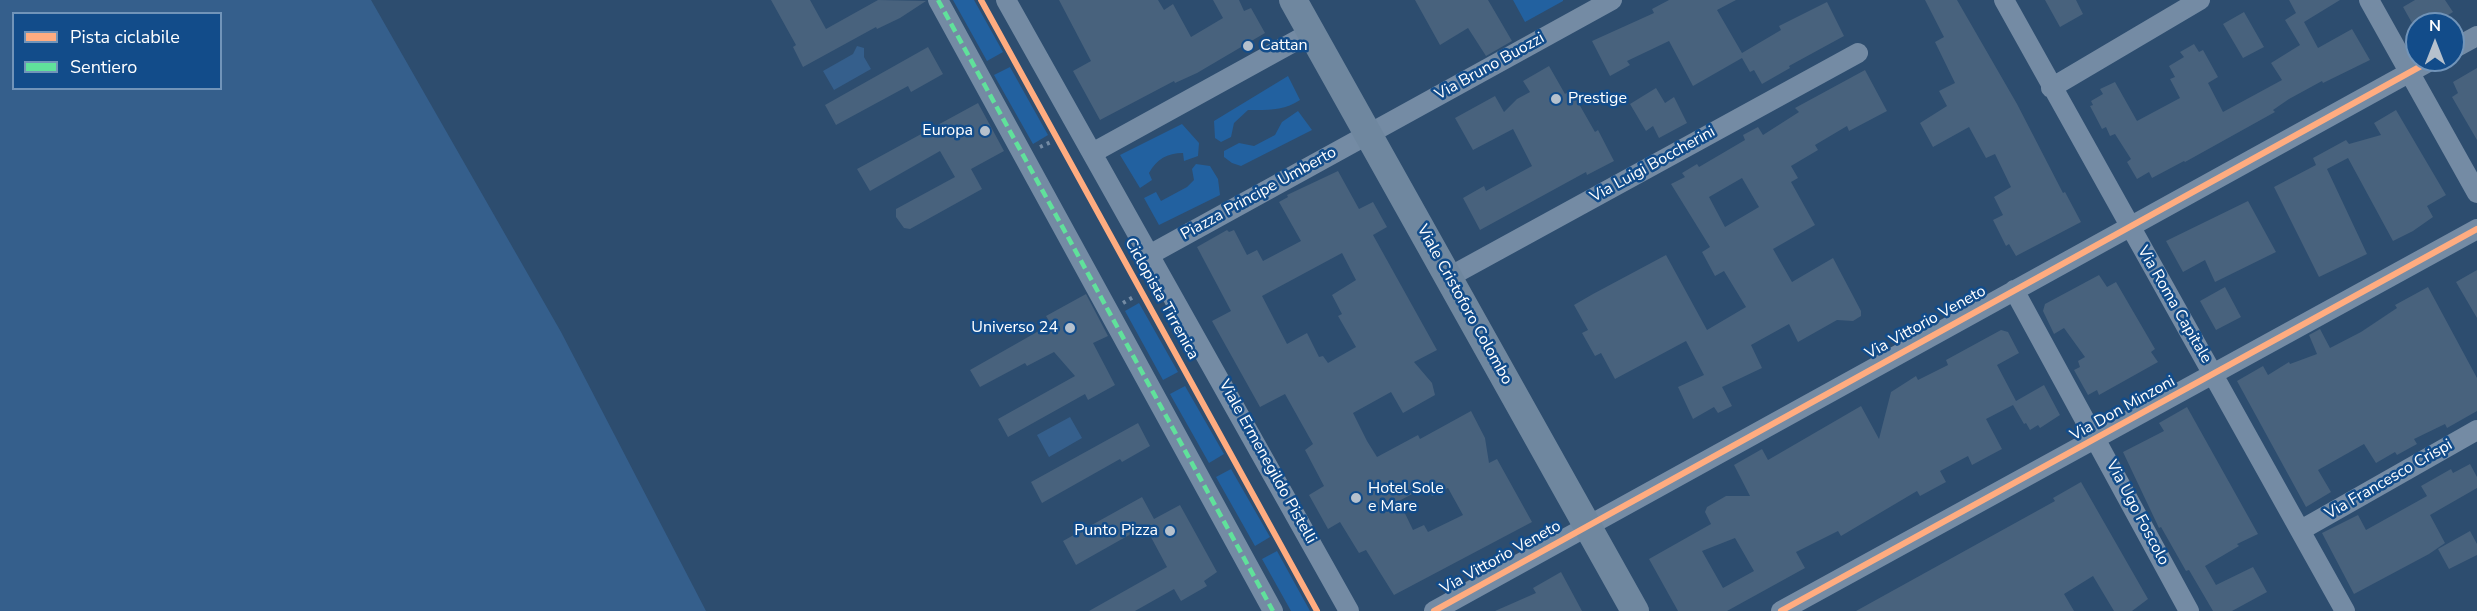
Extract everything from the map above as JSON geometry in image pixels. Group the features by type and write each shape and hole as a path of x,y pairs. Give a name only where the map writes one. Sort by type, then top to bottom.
{"street":[{"path":"938,0 1273,611"},
{"name":"Viale Ermenegildo Pistelli","path":"1006,0 1094,152 1349,611"},
{"name":"Viale Cristoforo Colombo","path":"1293,0 1635,611"},
{"name":"Via Bruno Buozzi","path":"1368,134 1612,0"},
{"name":"Via Roma Capitale","path":"2004,0 2051,88 2345,611"},
{"path":"2051,88 2200,0"},
{"path":"2369,0 2405,63"},
{"path":"1094,152 1310,33"},
{"name":"Via Luigi Boccherini","path":"1449,277 1858,54"},
{"path":"2410,72 2477,193"},
{"name":"Via Vittorio Veneto","path":"1434,611 2410,72"},
{"name":"Piazza Principe Umberto","path":"1151,255 1368,134"},
{"name":"Via Don Minzoni","path":"1781,611 2477,229"},
{"name":"Via Ugo Foscolo","path":"2014,290 2189,611"},
{"name":"Via Francesco Crispi","path":"2301,530 2477,430"}],"shaded area":[{"path":"0,0 371,0 561,332 706,611 0,611"},
{"path":"953,0 974,0 1003,52 987,61"},
{"path":"1513,0 1563,0 1563,1 1525,22"},
{"path":"857,46 864,48 864,57 871,69 834,90 823,71 853,54"},
{"path":"1010,67 1048,135 1033,144 994,75"},
{"path":"1288,76 1300,100 1282,108 1248,110 1234,123 1231,137 1221,142 1215,138 1214,121"},
{"path":"1298,111 1312,130 1241,166 1224,157 1224,151 1239,143 1254,146 1275,135 1282,122"},
{"path":"1182,124 1199,143 1198,156 1184,161 1183,153 1163,158 1149,173 1152,180 1140,188 1120,155"},
{"path":"1196,164 1210,166 1218,179 1220,195 1159,225 1144,198 1156,192 1161,201 1187,187 1194,180 1192,169"},
{"path":"1139,303 1178,372 1163,380 1125,311"},
{"path":"1185,386 1224,454 1209,463 1170,394"},
{"path":"1070,417 1082,438 1049,457 1037,435"},
{"path":"1231,469 1270,537 1255,546 1216,477"},
{"path":"1277,551 1310,611 1291,611 1262,559"}],"building":[{"path":"771,0 810,0 826,29 878,0 926,1 900,18 877,29 876,27 803,67 793,47 796,45"},
{"path":"1059,0 1158,0 1164,10 1173,4 1191,37 1223,18 1213,0 1239,0 1244,11 1251,8 1265,33 1197,73 1175,83 1174,81 1100,120 1073,71 1091,61"},
{"path":"1415,0 1488,0 1512,41 1486,56 1468,28 1440,45"},
{"path":"1669,0 1736,0 1717,10 1742,53 1781,30 1779,26 1827,2 1844,36 1789,66 1790,68 1762,84 1754,70 1750,72 1742,58 1693,86 1669,41 1627,61 1630,65 1610,76 1592,41 1654,13 1652,9"},
{"path":"1925,0 1957,0 2081,222 2016,256 2009,244 2006,246 1993,220 2003,215 1994,197 2011,187 1995,154 1986,158 1969,127 1933,147 1920,123 1947,106 1939,91 1955,83 1935,42 1944,37"},
{"path":"2045,0 2076,0 2083,14 2060,27"},
{"path":"2289,0 2340,0 2304,22 2318,48 2352,29 2370,60 2323,83 2322,81 2289,99 2273,110 2275,112 2185,162 2152,178 2149,172 2137,179 2127,162 2131,159 2115,134 2110,136 2106,127 2102,129 2090,106 2093,105 2091,101 2103,94 2100,89 2115,82 2137,121 2180,98 2170,79 2175,77 2169,66 2184,57 2180,52 2194,44 2199,52 2203,50 2218,77 2208,83 2223,112 2282,80 2271,63 2300,45 2285,20 2296,13"},
{"path":"2415,0 2445,0 2453,12 2406,12 2403,7"},
{"path":"2244,12 2264,47 2243,58 2223,24"},
{"path":"928,47 943,74 911,92 908,86 836,125 825,105"},
{"path":"1549,66 1565,94 1571,90 1595,132 1598,130 1614,161 1587,175 1586,172 1480,230 1463,198 1484,186 1486,191 1532,166 1513,129 1473,150 1455,118 1495,96 1504,112 1517,99 1530,92 1523,81"},
{"path":"2477,68 2477,140 2452,97 2458,93 2453,82"},
{"path":"1865,70 1887,111 1849,131 1847,126 1815,145 1818,150 1791,166 1798,178 1791,182 1815,225 1773,249 1792,282 1833,258 1861,311 1861,316 1853,321 1837,320 1798,342 1789,324 1751,345 1762,368 1722,387 1732,406 1718,413 1714,407 1693,419 1678,387 1704,375 1686,341 1615,379 1601,353 1595,356 1582,333 1588,330 1574,305 1666,255 1707,330 1746,307 1724,271 1715,276 1702,252 1710,247 1671,184 1685,177 1682,173 1697,164 1699,167 1745,140 1743,135 1758,127 1763,135 1799,112 1795,108","holes":["1742,178 1759,207 1725,227 1709,197"]},
{"path":"1656,88 1665,103 1674,97 1687,123 1659,138 1653,126 1646,131 1630,104"},
{"path":"978,103 1004,151 971,169 982,189 910,229 904,228 896,217 896,209 955,177 940,151 870,191 857,169"},
{"path":"2396,110 2446,195 2427,206 2433,217 2393,241 2348,158 2327,169 2367,254 2319,277 2274,187 2316,165 2313,158 2346,140 2349,144 2381,135 2374,123"},
{"path":"1338,171 1359,209 1373,202 1387,227 1373,235 1437,350 1414,362 1432,383 1435,395 1403,413 1391,392 1353,413 1377,457 1418,435 1420,439 1471,411 1485,438 1489,463 1497,459 1532,522 1394,595 1366,550 1359,553 1340,522 1328,529 1309,495 1324,486 1305,450 1313,444 1285,394 1260,407 1212,321 1231,311 1197,247 1227,230 1229,232 1234,230 1247,255 1257,250 1263,261 1301,241 1279,202 1288,197 1287,195","holes":["1342,253 1356,280 1332,295 1342,314 1338,316 1356,347 1328,363 1323,356 1319,357 1307,333 1287,344 1262,296","1427,486 1432,496 1448,488 1463,515 1428,532 1424,525 1413,530 1399,501"]},
{"path":"2248,201 2276,252 2215,282 2205,260 2183,272 2166,241"},
{"path":"2477,270 2477,318 2456,282"},
{"path":"2099,275 2107,287 2116,282 2155,349 2151,352 2158,362 2099,395 2097,390 2088,395 2074,370 2080,367 2078,361 2085,357 2064,328 2054,334 2043,311 2045,304"},
{"path":"2225,287 2241,317 2216,330 2200,301"},
{"path":"2428,287 2477,378 2477,411 2447,428 2445,424 2414,439 2417,444 2397,455 2395,452 2376,463 2364,444 2318,470 2331,492 2306,507 2237,381 2263,366 2268,375 2289,362 2290,364 2317,354 2309,335 2320,329 2330,348 2361,332 2397,308 2395,305"},
{"path":"1086,294 1108,336 1093,343 1115,385 1088,400 1085,394 1008,437 998,419 1075,376 1054,352 1027,366 1025,363 980,387 970,370 1051,324 1046,316"},
{"path":"2001,330 2008,332 2019,353 1997,365 2016,401 2044,385 2060,415 2040,428 2038,425 2030,430 2013,405 1986,419 2002,449 1972,465 1968,456 1940,471 1946,482 1920,496 1917,491 1841,536 1838,531 1796,552 1805,568 1727,611 1678,611 1649,559 1711,524 1705,512 1707,507 1726,496 1750,496 1734,465 1762,449 1768,460 1861,406 1879,439 1891,392 1916,376 1918,380 1948,365 1946,360","holes":["1735,538 1754,571 1723,588 1702,551"]},
{"path":"2187,407 2258,534 2237,544 2239,546 2205,566 2216,585 2253,567 2267,592 2232,611 2213,611 2189,570 2186,571 2161,527 2159,528 2123,452 2164,431 2159,423"},
{"path":"1138,423 1150,446 1122,462 1120,459 1042,503 1031,482"},
{"path":"2470,464 2477,477 2477,488 2430,515 2445,543 2354,594 2322,533 2358,515 2366,530 2427,496 2421,486 2451,469 2453,473"},
{"path":"2081,482 2148,599 2132,611 2114,611 2093,576 2064,594 2074,611 1856,611 2055,501 2053,498"},
{"path":"1142,497 1154,519 1180,505 1217,572 1204,581 1207,586 1181,601 1174,589 1135,611 1089,611 1167,567 1145,526 1076,565 1063,541"},
{"path":"2470,531 2477,544 2477,555 2449,569 2438,549"},
{"path":"1561,572 1582,611 1495,611 1536,593 1533,588"}],"marked path":[{"path":"938,0 1273,611"}],"cycle path":[{"name":"Ciclopista Tirrenica","path":"981,0 1317,611"},
{"path":"1434,611 2410,72"},
{"path":"1781,611 2477,229"}],"place":[{"name":"Cattan","path":"1248,46"},
{"name":"Prestige","path":"1556,99"},
{"name":"Europa","path":"985,131"},
{"name":"Universo 24","path":"1070,328"},
{"name":"Hotel Sole e Mare","path":"1356,498"},
{"name":"Punto Pizza","path":"1170,531"}]}
